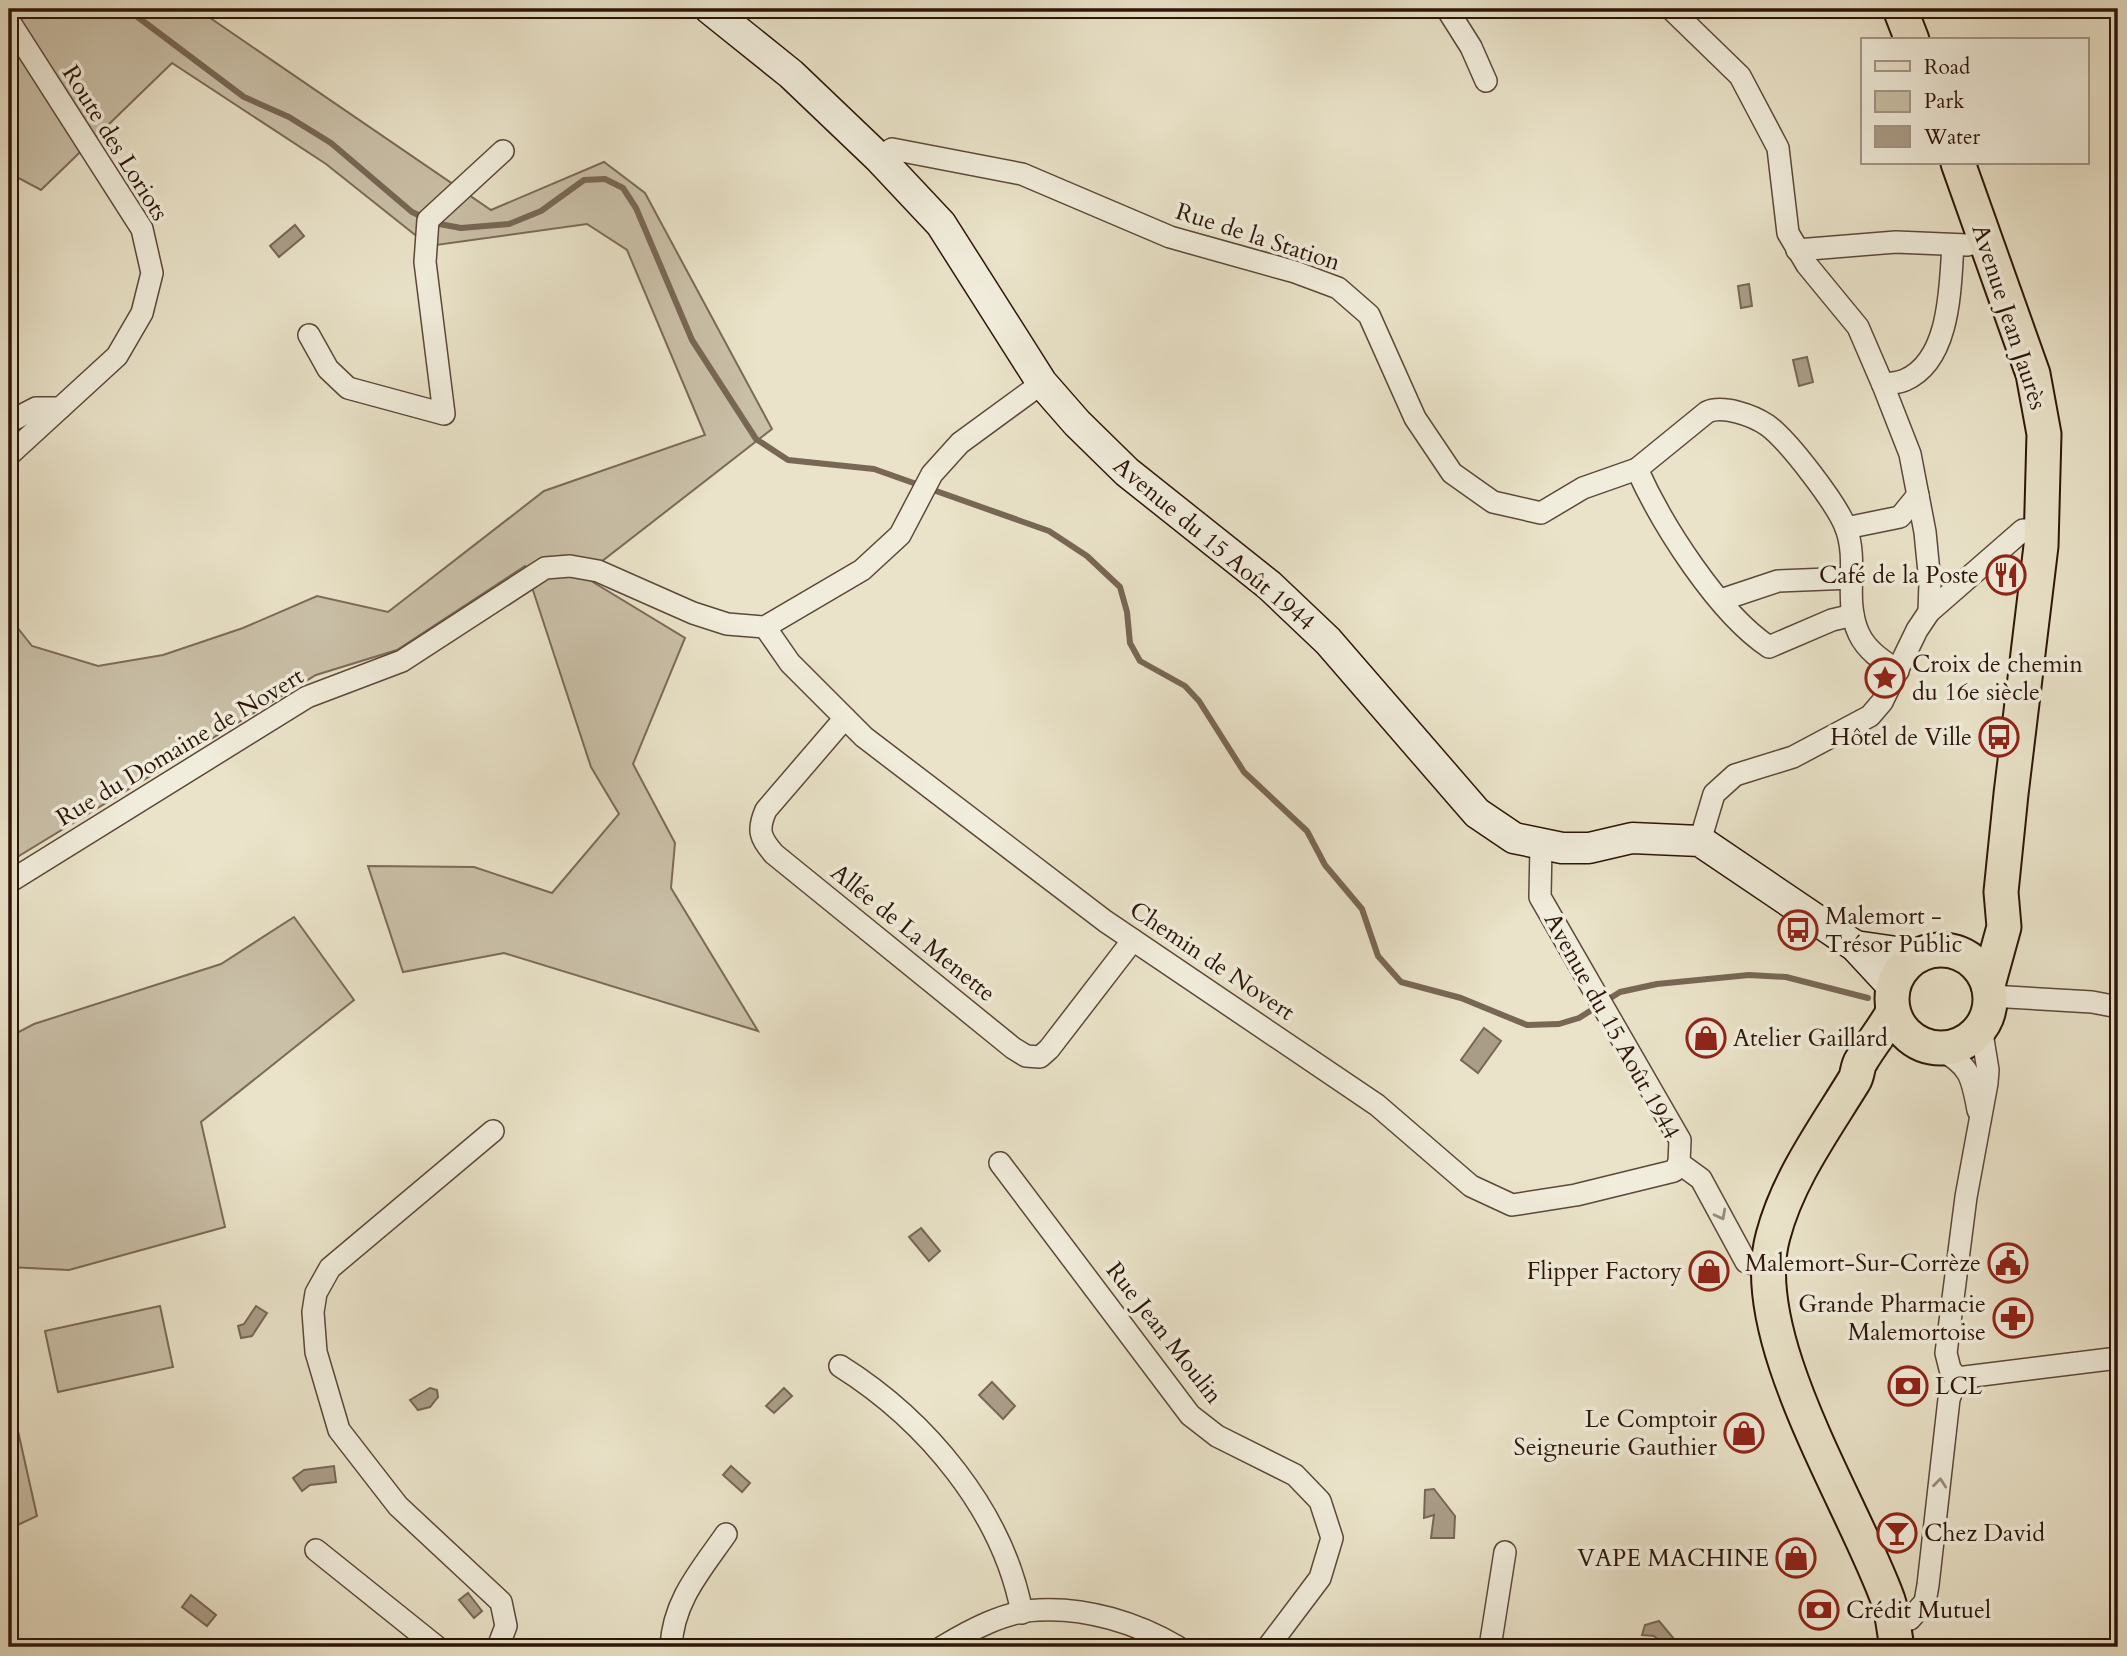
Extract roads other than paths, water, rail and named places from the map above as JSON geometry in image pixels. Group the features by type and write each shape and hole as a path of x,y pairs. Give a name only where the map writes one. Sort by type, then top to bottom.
{"main road":[{"name":"Avenue du 15 Août 1944","path":"710,9 790,74 879,158 941,224 1042,383 1127,472 1269,585 1328,641 1477,813 1514,838 1541,845"},
{"path":"1900,9 1911,38"},
{"name":"Avenue Jean Jaurès","path":"1958,164 1968,243 2033,374 2041,409 2045,455 2042,530 2001,892 2004,927 1989,990"},
{"path":"1541,845 1589,848 1632,838 1660,837 1699,841 1855,946 1893,999 1904,1032 1931,1047"},
{"name":"Avenue Jean Jaurès","path":"1953,951 1970,944 1988,922 2001,892"},
{"path":"1855,946 1917,955"},
{"path":"1856,1077 1889,1055 1931,1047 1955,1047 1970,1039 1981,1027 1990,1007 1989,990 1975,963 1953,951 1928,951 1917,955 1898,974 1893,999 1859,1063 1856,1077 1831,1115 1796,1180 1772,1236 1768,1268 1771,1315 1787,1370 1902,1623"}],"street":[{"path":"1447,9 1471,47 1486,81"},
{"path":"1671,9 1740,76 1778,148 1788,233 1797,250 1858,327 1883,385 1910,454 1930,583 1929,612"},
{"name":"Route des Loriots","path":"9,21 142,229 152,273 142,313 117,356 9,455"},
{"name":"Rue de la Station","path":"879,158 892,149 1021,174 1170,237 1270,264 1338,288 1369,315 1415,418 1452,473 1493,502 1541,513 1583,488 1637,469 1707,412 1717,408 1758,419 1770,428 1811,476 1846,528"},
{"path":"309,335 328,369 348,388 444,414 425,262 428,220 503,151"},
{"path":"1797,250 1896,242 1968,243 1940,337 1924,365 1905,380 1883,385"},
{"path":"765,627 862,570 900,535 920,502 932,474 960,443 1042,383"},
{"path":"9,422 36,408 60,408"},
{"path":"1637,469 1647,490 1703,579 1749,634 1769,647 1832,620 1853,615"},
{"path":"1898,671 1874,654 1860,635 1853,615 1852,558 1846,528 1900,517 1918,495"},
{"path":"1699,841 1714,794 1735,775 1793,757 1870,716 1882,702 1917,630 1929,612 2023,530 2042,530"},
{"name":"Rue du Domaine de Novert","path":"9,882 307,697 402,661 545,568 570,566 598,571 693,613 727,624 765,627"},
{"path":"1721,600 1779,581 1852,578"},
{"name":"Chemin de Novert","path":"765,627 790,663 864,737 1133,940 1377,1105 1471,1186 1512,1205 1576,1195 1674,1171 1679,1163"},
{"name":"Allée de La Menette","path":"845,718 766,810 759,825 761,840 785,863 1013,1048 1026,1056 1040,1056 1049,1049 1133,940"},
{"name":"Avenue du 15 Août 1944","path":"1541,845 1540,897 1608,1021 1680,1140 1679,1163 1701,1179 1746,1262 1768,1268"},
{"path":"1989,990 2118,1007"},
{"path":"1957,1378 1950,1369 1946,1353 1979,1116 1988,1070 1981,1027"},
{"path":"1931,1047 1965,1065 1973,1083 1979,1116"},
{"path":"493,1131 330,1268 316,1293 313,1312 316,1352 340,1430 398,1506 501,1602 506,1626 498,1647"},
{"name":"Rue Jean Moulin","path":"1000,1163 1190,1415 1217,1436 1295,1475 1320,1501 1332,1538 1320,1578 1268,1647"},
{"path":"1957,1378 2118,1358"},
{"path":"840,1366 872,1386 947,1458 982,1510 1010,1568 1022,1613"},
{"path":"1902,1623 1925,1602 1932,1567 1949,1399 1957,1378"},
{"path":"671,1647 671,1632 683,1594 726,1534"},
{"path":"316,1550 437,1647"},
{"path":"1490,1647 1505,1552"},
{"path":"951,1645 989,1623 1022,1613 1047,1610 1106,1618 1158,1636 1178,1647"}],"water":[{"path":"295,225 304,236 279,257 270,246"},
{"path":"1749,284 1752,306 1741,308 1738,286"},
{"path":"1807,357 1813,382 1799,386 1793,360"},
{"path":"1484,1028 1501,1041 1478,1073 1461,1060"},
{"path":"921,1228 940,1251 929,1261 909,1237"},
{"path":"256,1306 267,1313 252,1336 241,1338 238,1326 244,1324"},
{"path":"992,1382 1015,1406 1003,1419 979,1395"},
{"path":"430,1388 437,1390 438,1397 430,1407 418,1410 410,1400"},
{"path":"784,1388 792,1396 774,1413 766,1406"},
{"path":"334,1466 336,1482 310,1485 302,1491 293,1478 304,1470"},
{"path":"731,1466 750,1483 742,1492 723,1475"},
{"path":"1434,1489 1455,1516 1454,1538 1431,1538 1434,1515 1424,1518 1425,1490"},
{"path":"468,1593 482,1611 474,1618 459,1600"},
{"path":"191,1595 216,1615 207,1626 182,1607"},
{"path":"1659,1621 1674,1639 1670,1647 1666,1647 1654,1636 1642,1635 1645,1625"}],"waterway":[{"path":"127,9 244,97 289,117 331,143 412,212 425,218"},
{"path":"434,223 461,228 509,224 541,211 584,180 605,179 623,188 636,208 692,340 756,439 788,460 874,469 1049,531 1087,556 1120,587 1127,612 1130,643 1140,661 1185,686 1199,701 1244,772 1307,831 1325,865 1362,909 1378,956 1401,982 1461,998 1527,1025 1559,1024 1579,1018 1620,992 1657,984 1749,975 1786,977 1868,998"}],"place":[{"name":"Café de la Poste","path":"2006,575"},
{"name":"Croix de chemin du 16e siècle","path":"1885,678"},
{"name":"Hôtel de Ville","path":"1999,737"},
{"name":"Malemort - Trésor Public","path":"1798,930"},
{"name":"Atelier Gaillard","path":"1706,1038"},
{"name":"Malemort-Sur-Corrèze","path":"2008,1263"},
{"name":"Flipper Factory","path":"1709,1271"},
{"name":"Grande Pharmacie Malemortoise","path":"2013,1318"},
{"name":"LCL","path":"1908,1386"},
{"name":"Le Comptoir Seigneurie Gauthier","path":"1744,1433"},
{"name":"Chez David","path":"1897,1533"},
{"name":"VAPE MACHINE","path":"1796,1558"},
{"name":"Crédit Mutuel","path":"1819,1610"}]}
